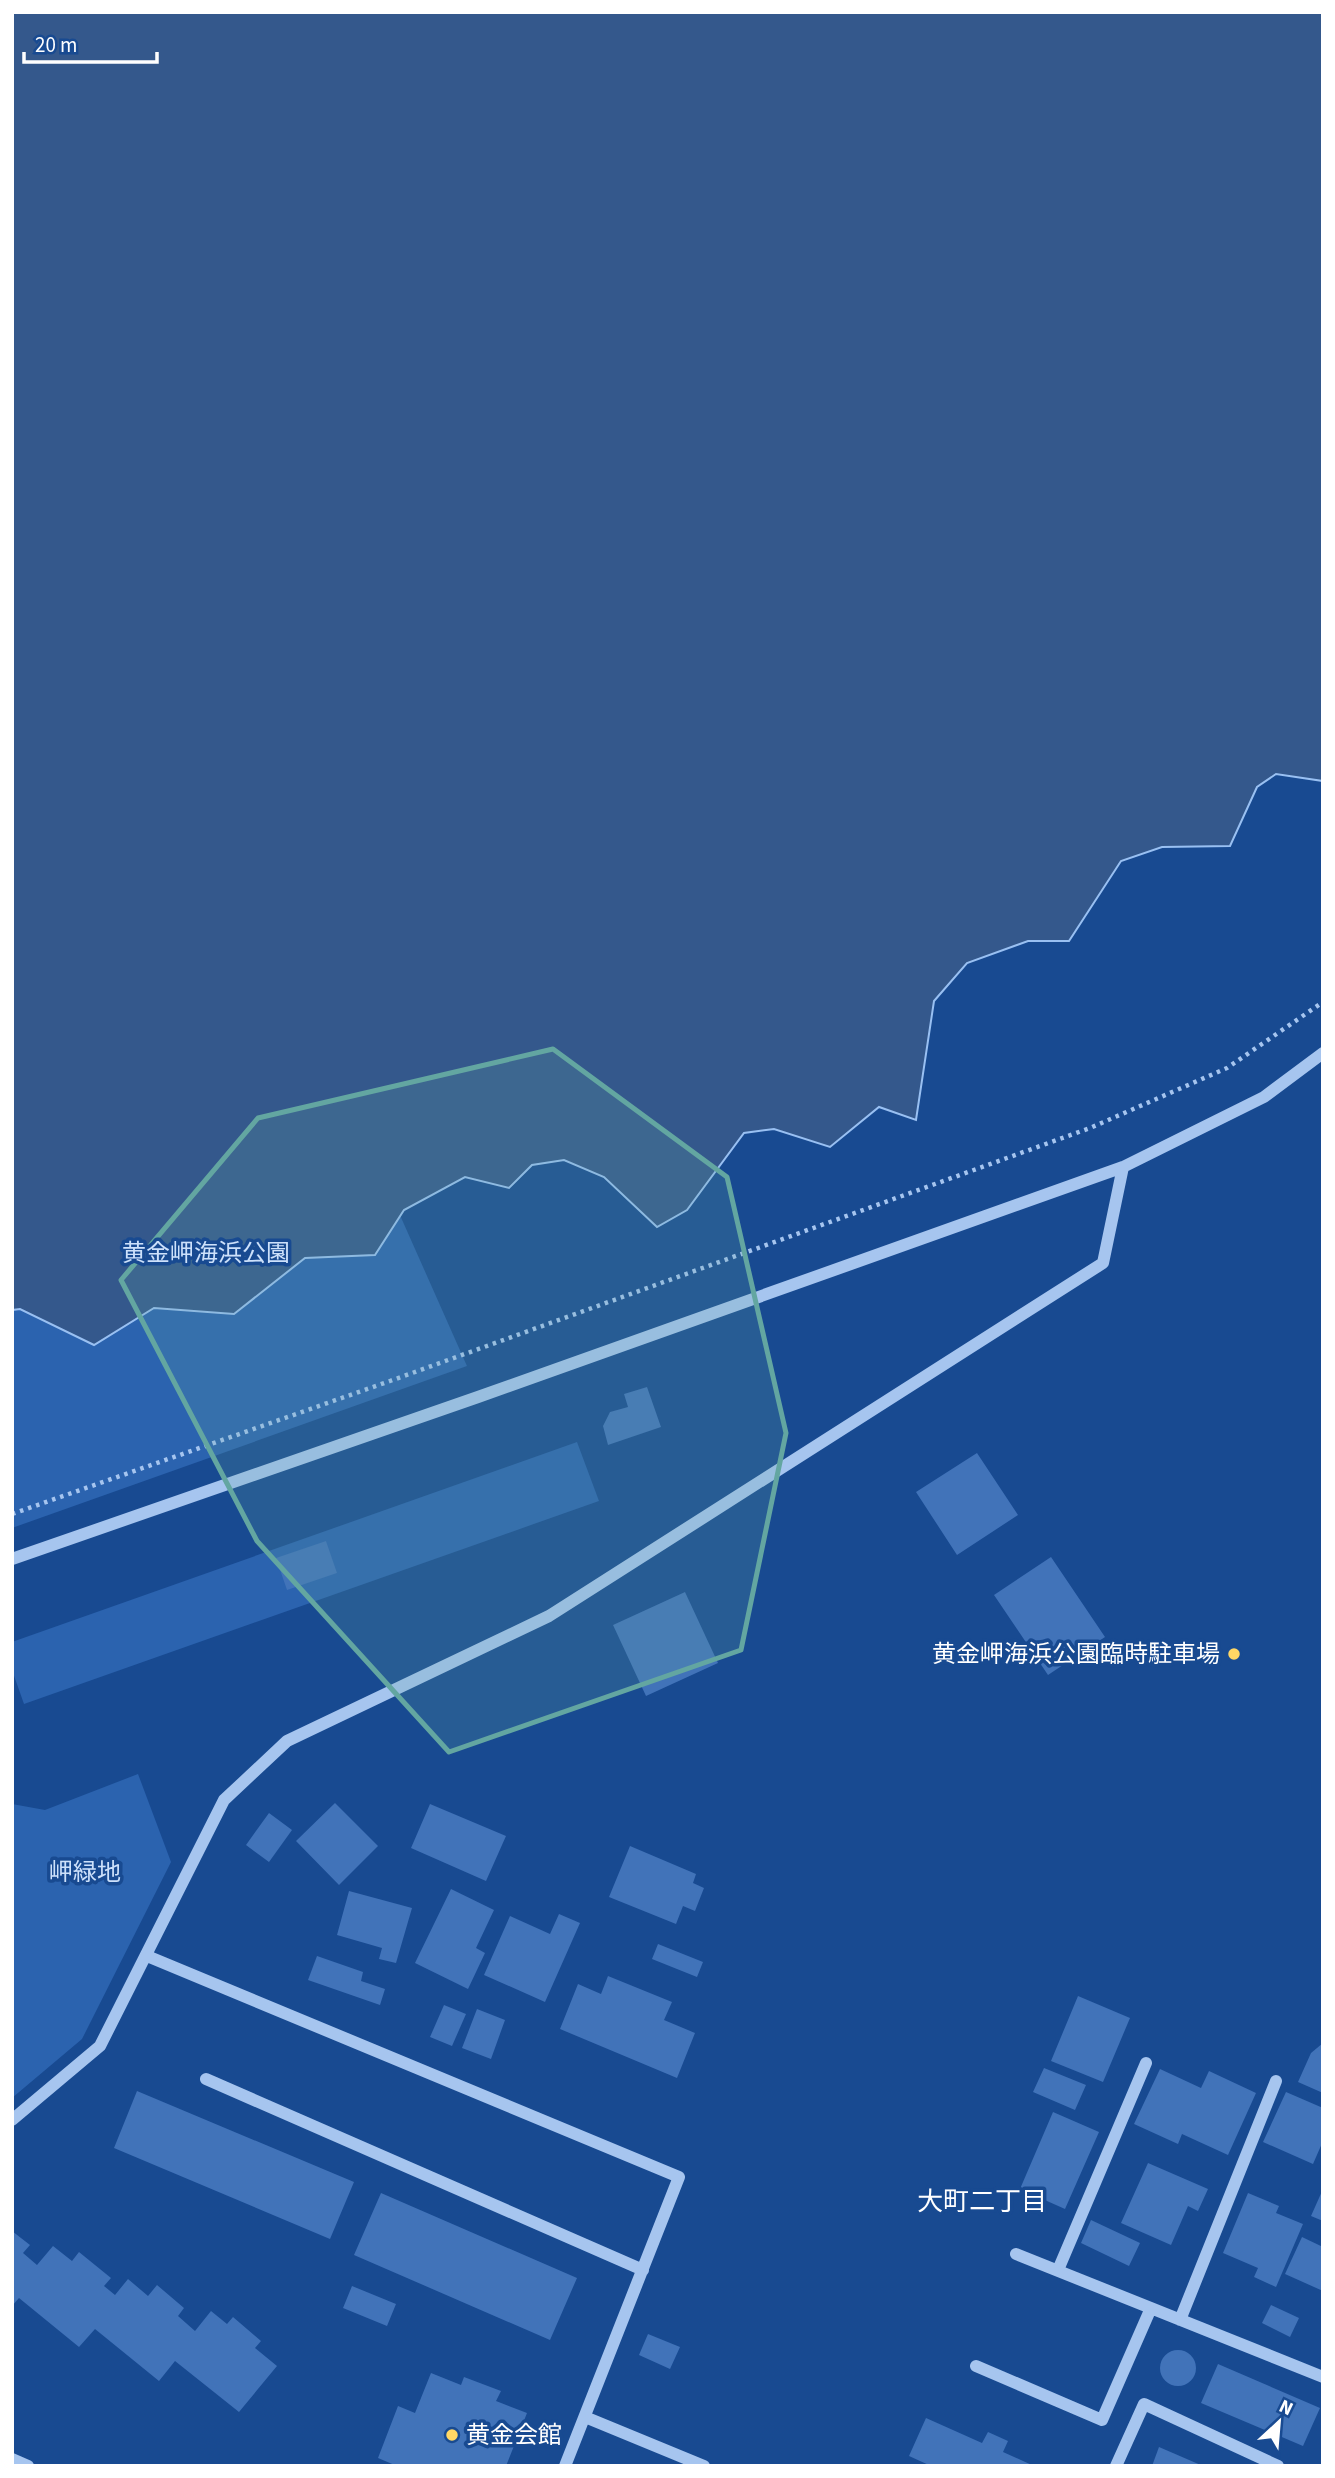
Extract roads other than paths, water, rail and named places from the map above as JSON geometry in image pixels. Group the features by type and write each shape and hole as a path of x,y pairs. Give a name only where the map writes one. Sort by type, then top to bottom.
{"street":[{"path":"12,1559 478,1397 1123,1167 1264,1097 1323,1053"},
{"path":"12,2120 100,2046 224,1800 288,1741 549,1616 1103,1263 1123,1167"},
{"path":"147,1956 679,2177 565,2466"},
{"path":"1058,2270 1146,2063"},
{"path":"206,2079 643,2270"},
{"path":"1180,2320 1276,2081"},
{"path":"1016,2254 1323,2377"},
{"path":"976,2366 1102,2420 1152,2308"},
{"path":"1116,2466 1144,2404 1278,2466"},
{"path":"584,2417 704,2466"},
{"path":"12,2459 28,2466"}],"place":[{"name":"黄金岬海浜公園臨時駐車場","path":"1234,1654"},
{"name":"黄金会館","path":"452,2435"}],"district":[{"name":"大町二丁目","path":"982,2201"}],"park label":[{"name":"黄金岬海浜公園","path":"206,1253"},
{"name":"岬緑地","path":"85,1872"}]}
